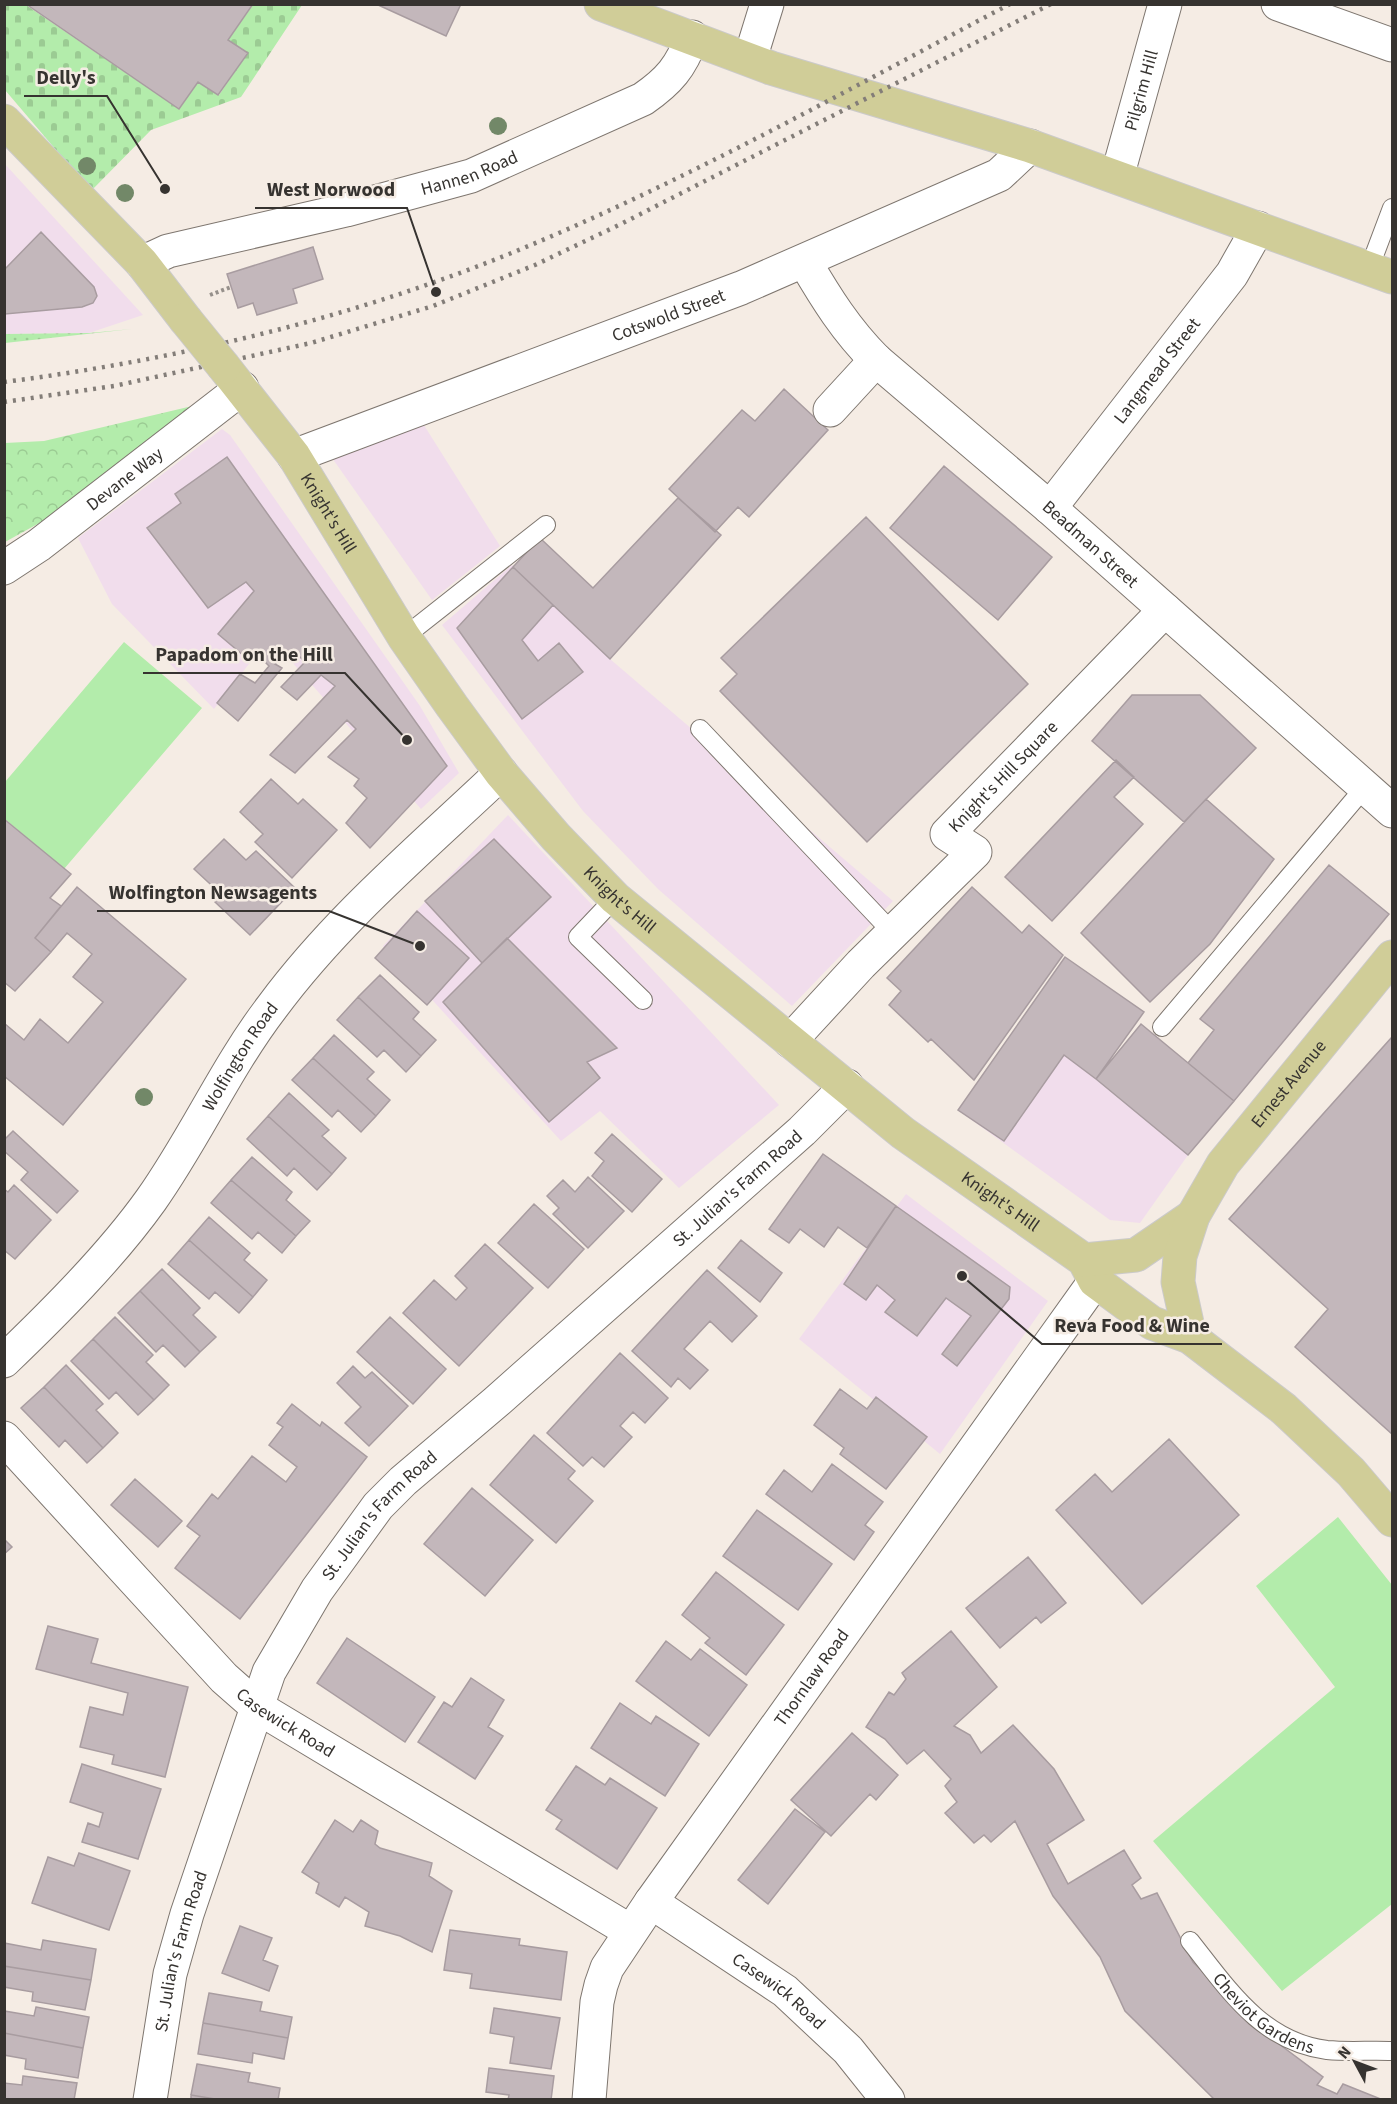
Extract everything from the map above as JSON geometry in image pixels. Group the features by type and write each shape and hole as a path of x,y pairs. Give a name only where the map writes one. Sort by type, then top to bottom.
{"main road":[{"path":"601,4 771,68 1030,146 1381,273"},
{"name":"Knight's Hill","path":"4,121 142,263 193,309 234,379 294,456 404,637 501,773 556,837 615,898 903,1132 1090,1271 1152,1323 1190,1337 1311,1433 1351,1472 1392,1520"},
{"name":"Ernest Avenue","path":"1190,1337 1178,1282 1180,1256 1193,1216 1223,1164 1392,957"},
{"name":"Ernest Avenue","path":"1090,1271 1136,1255 1193,1216"}],"street":[{"path":"750,59 767,4"},
{"name":"Pilgrim Hill","path":"1117,177 1165,4"},
{"path":"1278,4 1392,45"},
{"name":"Hannen Road","path":"142,263 168,251 346,210 471,176 643,99 668,82 685,56 692,37"},
{"name":"Cotswold Street","path":"294,456 805,262 999,175 1030,146"},
{"name":"Langmead Street","path":"1050,508 1232,274 1258,228"},
{"name":"Beadman Street","path":"805,262 835,312 876,360 1050,508 1392,812"},
{"path":"830,410 876,360"},
{"name":"Devane Way","path":"4,568 39,546 234,379"},
{"name":"Knight's Hill Square","path":"790,1041 893,933 975,852 947,834 1165,610"},
{"name":"Wolfington Road","path":"4,1361 47,1319 134,1224 153,1198 252,1036 292,980 331,935 501,773"},
{"name":"St. Julian's Farm Road","path":"150,2100 170,1974 187,1914 257,1707 270,1672 302,1615 338,1560 378,1506 404,1480 496,1402 802,1131 847,1086"},
{"name":"Thornlaw Road","path":"589,2100 597,2002 607,1968 630,1931 1090,1271"},
{"name":"Casewick Road","path":"4,1438 224,1678 257,1707 630,1931"},
{"name":"Casewick Road","path":"651,1902 785,1991 848,2050 888,2100"}],"lane":[{"path":"1381,273 1392,208"},
{"path":"404,637 546,525"},
{"path":"700,729 893,933"},
{"path":"1162,1027 1365,788"},
{"path":"615,898 578,937 643,1000"},
{"name":"Cheviot Gardens","path":"1190,1941 1253,2017 1279,2036 1327,2050 1392,2051"}],"path":[{"path":"193,309 231,287"}],"shaded area":[{"path":"4,163 143,315 89,333 5,334"},
{"path":"422,422 500,546 432,600 330,455"},
{"path":"222,429 230,435 420,706 459,773 421,809 270,637 214,709 112,604 78,538"},
{"path":"512,565 610,659 893,901 792,1006 658,889 583,811 442,625"},
{"path":"508,815 779,1105 679,1188 600,1111 561,1141 383,946"},
{"path":"1065,957 1144,1012 1096,1079 1188,1155 1140,1223 1110,1220 958,1110"},
{"path":"906,1194 1048,1301 940,1454 799,1339"}],"green space":[{"path":"4,5 26,5 179,109 198,82 219,95 247,54 228,40 253,5 302,5 241,97 151,130 91,191 5,90"},
{"path":"132,329 5,343 5,334 89,333"},
{"path":"205,403 170,423 150,447 43,521 5,542 5,443 44,441"},
{"path":"124,642 202,708 64,869 5,819 5,782"},
{"path":"1338,1517 1392,1585 1392,1904 1282,1991 1153,1841 1335,1687 1256,1586"}],"building":[{"path":"26,4 253,4 228,40 248,53 218,95 198,82 179,109"},
{"path":"376,4 461,4 446,36"},
{"path":"41,232 94,287 97,296 93,303 82,307 5,314 4,270"},
{"path":"313,247 323,279 293,289 297,303 257,315 253,303 238,308 227,274"},
{"path":"784,389 828,430 749,517 738,507 715,532 669,489 742,410 755,421"},
{"path":"227,457 447,766 370,848 346,823 367,798 354,786 359,779 328,757 356,729 347,720 295,773 270,755 335,686 321,675 297,700 281,687 305,662 292,649 275,664 282,668 238,721 217,703 240,674 255,683 269,666 255,652 250,661 218,634 254,591 246,582 208,608 147,528 181,503 175,494"},
{"path":"944,466 1052,557 998,620 890,528"},
{"path":"678,498 721,535 610,659 513,567 540,538 593,588"},
{"path":"866,517 1028,684 867,842 720,691 737,674 721,658"},
{"path":"513,567 553,605 522,640 538,661 559,643 583,672 522,719 457,628"},
{"path":"1132,695 1200,695 1256,748 1184,822 1092,741"},
{"path":"1116,760 1134,777 1114,797 1143,824 1052,921 1005,877"},
{"path":"271,779 298,804 303,799 337,830 292,878 255,842 263,834 240,812"},
{"path":"1206,799 1274,859 1210,944 1150,1002 1081,933"},
{"path":"4,819 71,874 50,898 61,906 35,938 51,952 15,991 4,982"},
{"path":"224,839 246,860 256,851 295,888 250,935 215,902 222,895 194,869"},
{"path":"494,839 551,897 482,963 425,901"},
{"path":"1329,865 1389,914 1234,1101 1188,1063 1214,1030 1200,1019"},
{"path":"77,887 186,979 63,1125 4,1076 4,1023 24,1040 40,1019 68,1043 103,1002 73,977 92,954 67,933 51,952 35,938"},
{"path":"972,887 1022,933 1029,925 1063,955 974,1080 931,1039 928,1042 889,1005 901,991 887,978"},
{"path":"417,911 469,958 427,1005 375,958"},
{"path":"507,938 617,1048 587,1062 600,1078 549,1122 443,1002"},
{"path":"1065,957 1144,1012 1096,1079 1064,1055 1004,1141 958,1110"},
{"path":"380,975 419,1012 413,1019 436,1040 421,1056 358,997"},
{"path":"358,997 421,1056 406,1072 384,1050 377,1057 337,1020"},
{"path":"1141,1024 1234,1101 1188,1155 1096,1079"},
{"path":"334,1035 374,1072 367,1079 390,1100 376,1116 313,1058"},
{"path":"1392,1037 1392,1434 1295,1347 1328,1309 1229,1219"},
{"path":"313,1058 376,1116 361,1132 338,1110 332,1117 292,1080"},
{"path":"289,1093 329,1130 322,1136 346,1158 332,1174 268,1116"},
{"path":"268,1116 332,1174 317,1190 294,1168 287,1176 247,1139"},
{"path":"13,1131 78,1191 57,1213 21,1180 28,1172 4,1151 4,1140"},
{"path":"612,1134 662,1179 632,1212 592,1176 604,1161 595,1153"},
{"path":"823,1154 896,1206 867,1248 838,1227 824,1247 800,1229 789,1243 769,1229"},
{"path":"252,1157 292,1192 286,1200 310,1221 296,1236 231,1180"},
{"path":"588,1177 624,1211 588,1248 553,1214 559,1208 547,1196 563,1180 575,1192"},
{"path":"231,1180 296,1236 282,1253 258,1232 252,1239 211,1203"},
{"path":"14,1185 51,1220 15,1259 4,1250 4,1189 8,1192"},
{"path":"534,1204 584,1249 548,1288 498,1243"},
{"path":"896,1206 1010,1287 1009,1299 957,1366 942,1354 971,1316 946,1298 917,1336 885,1312 895,1300 877,1285 866,1300 844,1284"},
{"path":"209,1217 250,1253 244,1260 267,1280 253,1297 189,1240"},
{"path":"189,1240 253,1297 239,1313 215,1292 209,1299 168,1264"},
{"path":"741,1240 782,1273 760,1302 718,1268"},
{"path":"485,1244 533,1288 459,1366 403,1313 434,1280 456,1300 467,1288 455,1276"},
{"path":"162,1269 200,1308 193,1315 216,1337 200,1352 140,1291"},
{"path":"707,1270 757,1316 732,1342 710,1321 684,1349 708,1370 690,1389 678,1378 671,1387 632,1351"},
{"path":"140,1291 200,1352 185,1367 163,1345 156,1352 118,1313"},
{"path":"115,1317 153,1355 146,1362 169,1385 154,1400 93,1339"},
{"path":"390,1317 446,1369 413,1404 357,1352"},
{"path":"93,1339 154,1400 138,1415 116,1392 109,1399 71,1361"},
{"path":"620,1353 668,1398 645,1423 633,1412 620,1426 632,1437 604,1467 592,1457 583,1466 547,1433"},
{"path":"66,1365 103,1404 96,1410 118,1433 103,1448 44,1387"},
{"path":"353,1366 365,1378 372,1372 408,1406 369,1446 345,1423 361,1407 337,1383"},
{"path":"44,1387 103,1448 87,1463 65,1440 59,1447 21,1408"},
{"path":"840,1389 867,1409 876,1397 927,1437 886,1489 840,1454 844,1448 814,1425"},
{"path":"292,1404 320,1426 322,1422 367,1457 240,1619 175,1568 200,1536 187,1526 212,1494 218,1499 252,1456 286,1482 297,1467 269,1445 283,1427 277,1423"},
{"path":"534,1435 575,1471 568,1479 593,1501 556,1543 490,1485"},
{"path":"1169,1439 1239,1515 1142,1604 1056,1510 1095,1474 1112,1492"},
{"path":"832,1464 883,1502 865,1525 874,1532 854,1560 766,1494 784,1470 812,1492"},
{"path":"135,1479 182,1521 158,1547 111,1505"},
{"path":"472,1488 533,1540 485,1596 424,1544"},
{"path":"757,1510 832,1564 798,1610 723,1556"},
{"path":"4,1539 12,1547 4,1554"},
{"path":"1028,1557 1066,1603 1041,1623 1036,1617 1000,1648 966,1608"},
{"path":"716,1572 784,1625 746,1675 705,1643 710,1638 682,1615"},
{"path":"48,1626 98,1639 91,1663 188,1687 165,1777 112,1764 114,1755 80,1747 90,1707 123,1715 128,1693 36,1669"},
{"path":"951,1631 997,1687 954,1726 970,1735 981,1753 1013,1725 1054,1769 1084,1820 1047,1844 1068,1884 1124,1850 1141,1878 1132,1885 1141,1899 1157,1893 1193,1962 1271,2038 1323,2077 1317,2085 1337,2094 1343,2084 1383,2100 1215,2100 1125,2011 1100,1957 1053,1896 1015,1821 991,1842 984,1835 974,1843 945,1813 957,1802 945,1786 951,1779 924,1750 907,1764 885,1739 866,1727 889,1692 894,1695 906,1679 902,1673"},
{"path":"347,1638 435,1697 405,1742 317,1683"},
{"path":"666,1641 691,1660 700,1649 747,1685 709,1736 636,1681"},
{"path":"471,1678 504,1700 488,1727 503,1736 475,1779 418,1742 444,1702 452,1707"},
{"path":"620,1703 651,1724 656,1716 699,1744 665,1796 591,1748"},
{"path":"852,1733 898,1775 876,1800 870,1794 831,1836 791,1800"},
{"path":"82,1764 161,1789 138,1859 82,1842 88,1823 99,1827 103,1813 70,1802"},
{"path":"576,1766 605,1785 610,1778 657,1808 617,1869 556,1829 562,1820 546,1810"},
{"path":"795,1809 825,1832 768,1904 738,1880"},
{"path":"335,1820 353,1832 361,1820 378,1831 375,1844 380,1848 432,1863 429,1876 452,1891 432,1952 400,1936 365,1926 369,1912 345,1897 339,1907 316,1893 319,1883 302,1872"},
{"path":"79,1853 130,1871 109,1930 32,1903 48,1857 74,1866"},
{"path":"240,1926 272,1938 263,1960 278,1966 269,1991 222,1973"},
{"path":"450,1930 520,1939 519,1945 567,1952 561,2000 470,1988 472,1974 444,1970"},
{"path":"43,1940 96,1949 91,1980 4,1966 4,1943 41,1950"},
{"path":"4,1966 91,1980 85,2010 32,2001 33,1992 4,1987"},
{"path":"209,1993 262,2002 260,2011 292,2017 288,2038 203,2023"},
{"path":"36,2007 89,2017 83,2048 4,2033 4,2011 34,2016"},
{"path":"494,2008 560,2018 551,2069 510,2063 514,2037 490,2033"},
{"path":"203,2023 288,2038 284,2059 253,2053 252,2063 198,2054"},
{"path":"4,2033 83,2048 78,2078 25,2069 26,2059 4,2055"},
{"path":"197,2064 250,2073 248,2082 280,2088 278,2100 221,2100 191,2095"},
{"path":"489,2068 554,2076 551,2100 508,2100 509,2095 486,2092"},
{"path":"23,2076 77,2083 74,2100 4,2100 4,2083 22,2085"},
{"path":"191,2095 221,2100 191,2100"}],"railway":[{"path":"4,382 133,362 261,334 324,317 448,277 509,254 637,198 824,103 1010,4"},
{"path":"4,402 114,386 311,343 433,306 535,265 621,224 1051,4"}],"place":[{"name":"Delly's","path":"165,189"},
{"name":"West Norwood","path":"436,292"},
{"name":"Papadom on the Hill","path":"407,740"},
{"name":"Wolfington Newsagents","path":"420,946"},
{"name":"Reva Food & Wine","path":"962,1276"}]}
